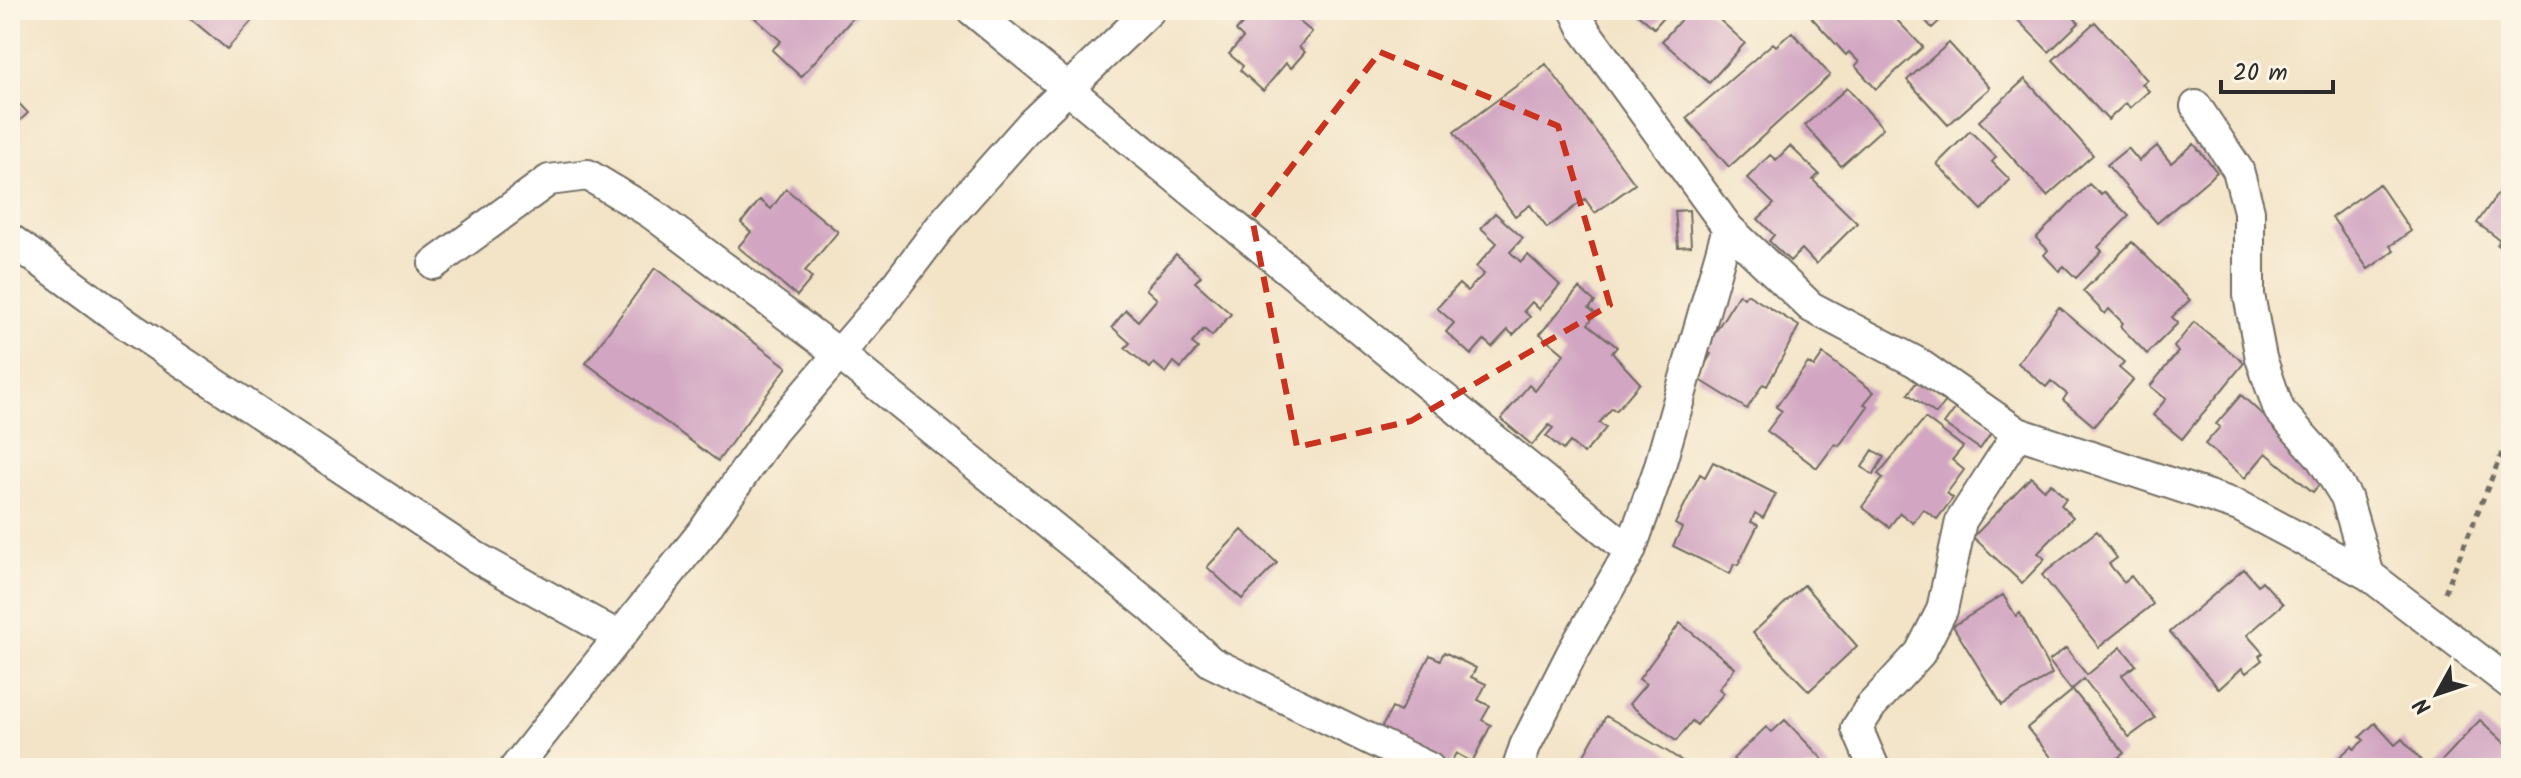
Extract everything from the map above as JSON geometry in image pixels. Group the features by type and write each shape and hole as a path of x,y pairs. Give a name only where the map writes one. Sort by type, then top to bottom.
{"street":[{"path":"972,10 1630,551"},
{"path":"515,768 705,529 773,431 944,222 1032,123 1071,89 1150,10"},
{"path":"1575,10 1585,31 1728,228 1811,307 1916,362 2018,433 2239,506 2369,575 2511,684"},
{"path":"2196,106 2238,170 2249,211 2249,295 2261,358 2279,410 2320,456 2346,497 2369,575"},
{"path":"434,264 549,180 588,175 651,213 839,354 1150,606 1211,662 1429,768"},
{"path":"1518,768 1525,746 1572,653 1630,551 1659,469 1728,228"},
{"path":"14,249 474,556 618,636"},
{"path":"1874,768 1857,728 1871,706 1920,653 1942,610 1961,521 2018,433"}],"path":[{"path":"2432,622 2511,431"}],"highlighted area":[{"path":"1380,52 1558,126 1610,305 1411,421 1297,447 1252,218"}],"building":[{"path":"189,10 261,10 227,49 186,15"},
{"path":"746,10 860,10 801,77 772,50 781,41"},
{"path":"1237,10 1299,10 1302,13 1296,19 1312,32 1299,47 1305,52 1291,68 1286,63 1263,91 1240,70 1243,66 1229,54 1243,38 1236,31 1247,19"},
{"path":"1633,10 1670,10 1654,28"},
{"path":"1689,10 1709,10 1745,43 1709,83 1662,41"},
{"path":"1821,10 1887,10 1923,47 1876,89 1855,66 1859,62 1849,52 1846,55 1812,18"},
{"path":"1916,10 1946,10 1949,12 1932,28"},
{"path":"2008,10 2082,10 2074,18 2079,23 2049,52"},
{"path":"2095,22 2147,80 2142,84 2149,91 2130,108 2126,103 2108,120 2053,60"},
{"path":"1792,32 1830,75 1729,167 1686,118 1773,43 1776,46"},
{"path":"1949,43 1990,88 1948,125 1907,80"},
{"path":"1546,64 1635,184 1595,213 1585,199 1547,228 1530,205 1515,216 1454,132"},
{"path":"2025,79 2093,155 2047,196 1979,121"},
{"path":"1847,88 1883,128 1841,166 1805,125"},
{"path":"10,94 28,113 10,130"},
{"path":"1970,131 1996,157 1992,162 2010,180 1982,210 1937,164"},
{"path":"2194,144 2217,172 2157,223 2107,165 2128,148 2139,161 2157,146 2171,163"},
{"path":"1790,146 1819,174 1813,180 1857,223 1816,264 1802,249 1790,261 1769,241 1774,235 1758,219 1774,204 1747,178 1770,155 1776,160"},
{"path":"2511,175 2511,255 2497,245 2500,240 2477,223"},
{"path":"2089,184 2101,195 2104,192 2129,216 2098,247 2102,251 2076,278 2064,266 2059,271 2044,255 2048,250 2036,238"},
{"path":"2379,184 2411,231 2390,246 2394,251 2368,269 2332,217"},
{"path":"786,189 838,232 805,271 812,278 797,296 738,247 751,232 741,223 760,200 771,209"},
{"path":"1689,210 1691,246 1678,247 1675,211"},
{"path":"1495,213 1523,238 1510,252 1521,262 1528,255 1560,285 1539,309 1532,302 1524,311 1530,317 1513,335 1508,330 1492,347 1484,340 1471,355 1446,332 1454,323 1437,308 1459,284 1467,291 1484,274 1476,267 1497,243 1481,228"},
{"path":"2132,242 2190,300 2172,317 2178,323 2147,354 2120,326 2123,323 2109,309 2105,314 2083,291"},
{"path":"1176,254 1201,276 1195,282 1231,314 1212,336 1204,329 1192,343 1198,348 1181,368 1174,362 1166,373 1154,363 1150,368 1125,348 1130,343 1112,327 1126,310 1138,321 1157,299 1146,289"},
{"path":"655,268 787,367 718,461 586,363"},
{"path":"1579,288 1595,302 1589,308 1596,314 1588,324 1617,347 1612,353 1640,383 1616,411 1612,408 1599,423 1606,428 1584,454 1570,442 1563,450 1546,436 1553,428 1549,425 1532,445 1501,419 1529,385 1535,391 1564,354 1540,334"},
{"path":"1739,294 1744,298 1747,294 1799,326 1767,386 1763,384 1747,409 1697,378 1711,354 1704,350"},
{"path":"2059,307 2124,362 2119,368 2133,380 2094,426 2063,400 2067,394 2051,381 2046,387 2018,363"},
{"path":"2194,322 2244,363 2182,439 2153,415 2166,399 2150,386 2178,352 2174,347"},
{"path":"1823,354 1874,392 1864,404 1868,406 1839,446 1835,444 1817,468 1767,431 1782,411 1776,407 1808,363 1814,367"},
{"path":"1918,380 1946,401 1936,414 1908,394"},
{"path":"2241,395 2327,474 2313,492 2266,453 2245,478 2205,444 2220,427 2216,424"},
{"path":"1959,404 1994,429 1980,449 1944,424"},
{"path":"1925,418 1963,447 1952,460 1964,470 1947,493 1953,498 1937,519 1923,509 1913,523 1900,513 1889,527 1862,507 1883,478 1878,474"},
{"path":"1873,450 1884,457 1873,475 1862,467"},
{"path":"1713,462 1776,494 1763,518 1755,513 1751,522 1758,525 1738,565 1734,564 1730,574 1673,546 1682,528 1675,524 1700,474 1705,477"},
{"path":"2031,477 2044,490 2051,483 2066,499 2061,505 2073,517 2038,553 2045,559 2022,583 1973,537"},
{"path":"1242,530 1277,563 1242,599 1207,567"},
{"path":"2097,531 2117,558 2109,564 2124,582 2131,576 2153,604 2099,647 2042,575"},
{"path":"2244,569 2258,585 2262,581 2283,604 2247,635 2263,653 2259,656 2262,660 2246,673 2242,668 2219,689 2170,632"},
{"path":"1804,585 1857,646 1809,691 1753,633"},
{"path":"2003,595 2016,616 2020,613 2052,674 2002,705 1953,626"},
{"path":"1680,623 1735,668 1719,689 1724,693 1697,725 1692,721 1676,741 1629,704 1646,684 1639,679"},
{"path":"2121,647 2136,665 2122,675 2155,718 2129,737 2084,679 2071,690 2049,661 2066,648 2087,675"},
{"path":"1444,652 1476,668 1471,677 1486,684 1478,700 1490,706 1482,720 1491,725 1472,762 1456,753 1448,768 1377,736 1392,708 1400,712 1430,655 1440,660"},
{"path":"2073,690 2124,753 2105,768 2060,768 2027,728"},
{"path":"1606,716 1693,768 1586,768 1579,764"},
{"path":"1785,720 1831,768 1741,768 1733,759 1766,727 1772,732"},
{"path":"2480,720 2511,749 2511,768 2435,768"},
{"path":"2375,723 2395,745 2402,739 2425,765 2422,768 2343,768 2336,760 2364,740 2360,737"}]}
